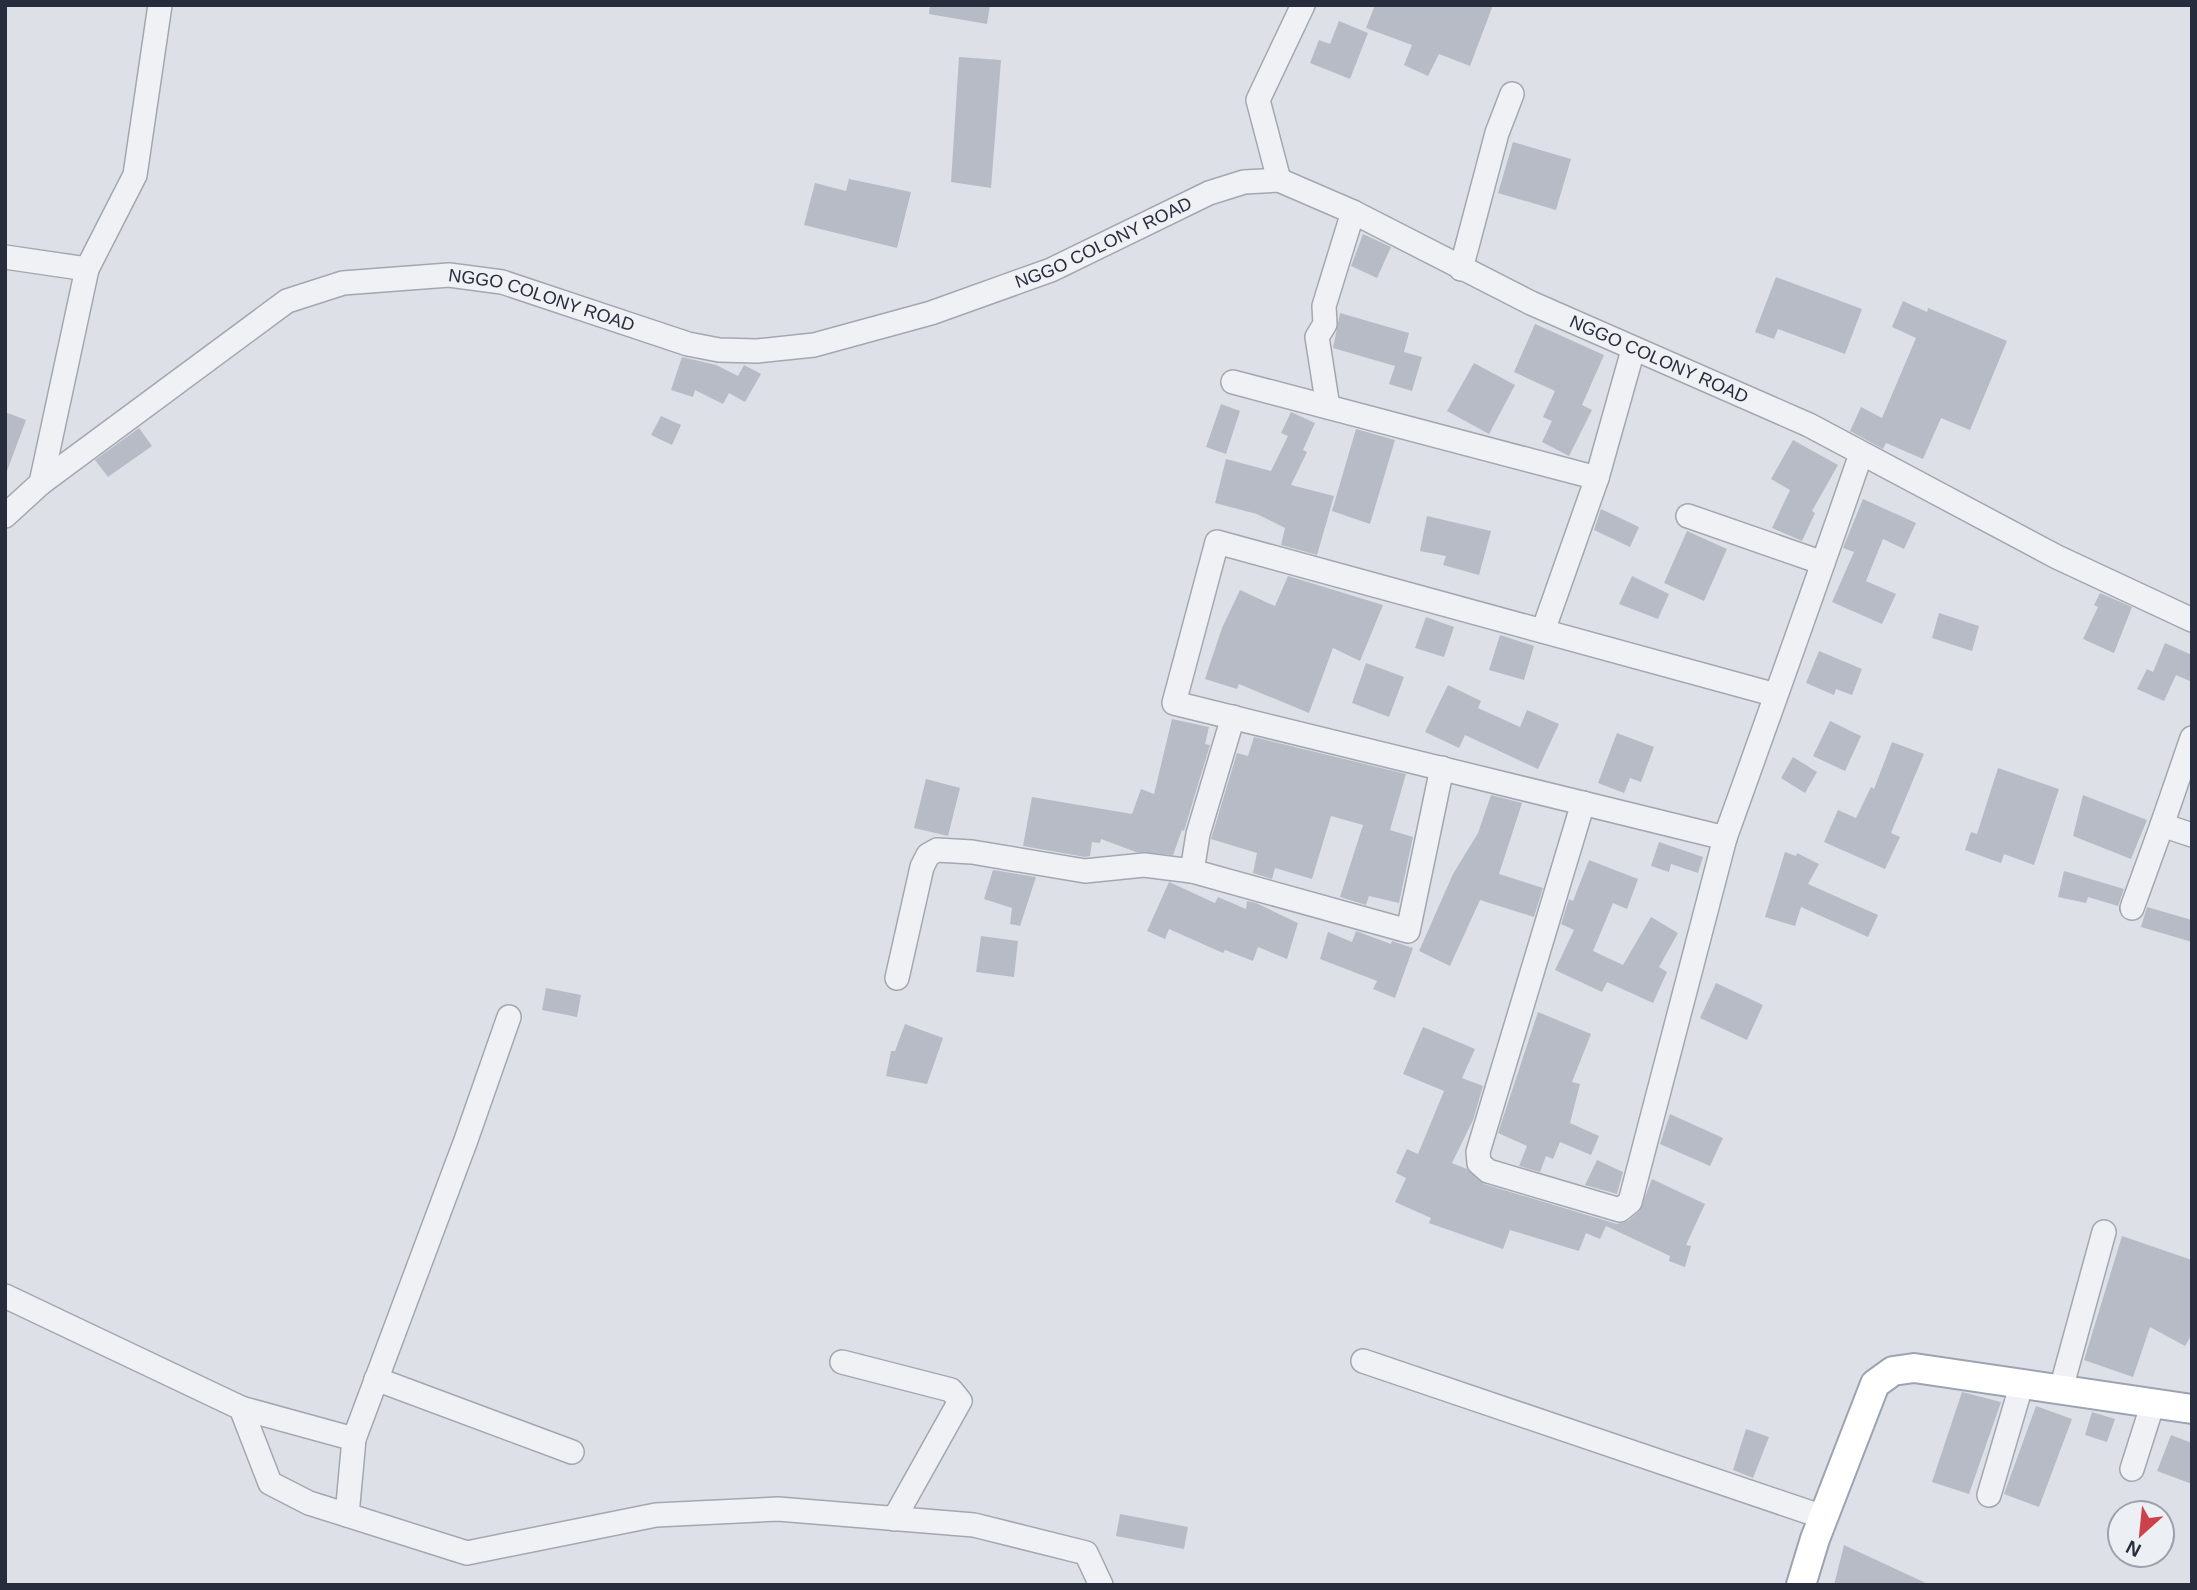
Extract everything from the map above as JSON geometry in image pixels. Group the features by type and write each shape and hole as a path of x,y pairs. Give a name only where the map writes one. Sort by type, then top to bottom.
{"main road":[{"path":"1801,1585 1823,1517 1875,1384 1893,1371 1914,1368 2192,1409"}],"street":[{"path":"41,483 87,269 135,175 160,5"},
{"path":"1279,180 1258,100 1303,5"},
{"path":"1461,269 1497,133 1512,94"},
{"name":"NGGO COLONY ROAD","path":"5,516 41,483 287,301 343,283 449,275 502,282 688,344 719,350 757,351 814,345 931,313 1051,270 1209,193 1244,182 1279,180 1353,212 1461,269 1633,350 1809,425 2057,557 2192,620"},
{"path":"1328,407 1317,337 1325,324 1324,306 1353,212"},
{"path":"5,257 87,269"},
{"path":"1543,631 1597,478 1633,350"},
{"path":"1233,382 1597,478"},
{"path":"1583,803 1478,1152 1479,1163 1488,1171 1620,1210 1630,1202 1725,838 1861,454"},
{"path":"1688,516 1823,563"},
{"path":"1725,838 1174,703 1217,542 1776,695"},
{"path":"1192,871 1198,834 1233,718"},
{"path":"2132,908 2192,738"},
{"path":"897,978 922,867 928,855 937,850 972,852 1085,871 1144,865 1192,871 1235,886 1408,931 1442,768"},
{"path":"2162,825 2192,835"},
{"path":"347,1515 354,1439 509,1017"},
{"path":"2061,1388 2104,1232"},
{"path":"5,1296 241,1408 354,1439"},
{"path":"1363,1361 1823,1517"},
{"path":"842,1362 951,1390 960,1401 894,1519"},
{"path":"376,1378 572,1452"},
{"path":"1990,1495 2022,1383"},
{"path":"2132,1469 2153,1403"},
{"path":"241,1408 270,1483 309,1503 467,1553 656,1515 778,1509 974,1525 1086,1553 1101,1585"}],"building":[{"path":"930,5 990,5 987,24 929,14"},
{"path":"1375,5 1493,5 1470,66 1439,54 1428,76 1404,65 1412,45 1366,28"},
{"path":"1339,21 1368,33 1350,79 1310,63 1319,40 1330,44"},
{"path":"959,57 1001,60 991,188 951,182"},
{"path":"1513,142 1571,159 1556,210 1498,193"},
{"path":"849,179 911,192 897,248 804,225 815,183 846,191"},
{"path":"1363,234 1391,247 1377,278 1351,266"},
{"path":"1776,277 1862,309 1845,354 1778,329 1774,339 1755,332"},
{"path":"1903,301 1927,312 1928,308 2007,341 1970,430 1941,418 1923,459 1886,443 1883,449 1850,431 1861,407 1882,418 1916,338 1892,327"},
{"path":"1340,313 1409,333 1404,352 1422,357 1412,391 1389,384 1395,366 1333,348"},
{"path":"1535,324 1604,355 1582,405 1592,410 1569,456 1542,442 1552,421 1543,417 1555,391 1514,372"},
{"path":"682,357 716,365 738,376 744,365 761,374 745,402 729,393 723,404 695,390 693,397 671,390"},
{"path":"1474,363 1515,385 1489,434 1447,411"},
{"path":"1221,404 1240,411 1226,454 1206,447"},
{"path":"5,412 26,420 7,471 5,470"},
{"path":"1291,412 1315,423 1303,450 1307,452 1291,485 1334,496 1317,555 1281,545 1285,528 1257,514 1215,503 1226,459 1271,471 1288,436 1281,433"},
{"path":"661,416 681,425 672,445 651,435"},
{"path":"139,428 152,446 108,477 95,460"},
{"path":"1356,429 1395,440 1370,524 1332,511"},
{"path":"1793,440 1838,465 1812,511 1815,513 1802,541 1772,528 1790,490 1771,479"},
{"path":"1863,499 1916,523 1904,549 1883,539 1866,581 1896,594 1882,624 1832,602 1854,552 1843,548"},
{"path":"1601,509 1639,527 1630,547 1594,530"},
{"path":"1427,516 1491,531 1479,575 1443,565 1446,556 1420,551"},
{"path":"1687,531 1727,549 1704,601 1664,583"},
{"path":"1288,576 1383,605 1360,661 1333,648 1309,713 1239,684 1237,689 1205,679 1222,628 1240,590 1275,606"},
{"path":"1632,576 1669,594 1658,619 1619,604"},
{"path":"2100,593 2132,607 2114,653 2083,639 2098,607 2094,605"},
{"path":"1939,613 1979,626 1972,651 1932,638"},
{"path":"1426,617 1454,627 1444,657 1415,648"},
{"path":"1500,635 1534,646 1524,680 1489,670"},
{"path":"2165,643 2192,655 2192,682 2176,675 2164,701 2137,689 2147,669 2153,672"},
{"path":"1819,651 1862,669 1852,695 1836,689 1834,695 1806,683"},
{"path":"1366,663 1404,677 1389,717 1352,703"},
{"path":"1448,685 1481,701 1478,708 1520,727 1527,710 1559,724 1538,769 1465,735 1459,748 1425,732"},
{"path":"1172,719 1209,727 1205,744 1210,745 1184,831 1182,830 1173,855 1136,852 1101,839 1100,843 1092,842 1090,856 1085,857 1023,846 1032,797 1132,814 1141,789 1154,794"},
{"path":"1830,721 1861,736 1845,771 1813,756"},
{"path":"1617,733 1654,747 1641,782 1630,778 1624,793 1598,783"},
{"path":"1254,737 1406,774 1390,830 1413,837 1399,903 1369,896 1366,905 1340,897 1363,825 1331,816 1312,879 1275,868 1272,879 1253,873 1257,853 1211,839 1237,753 1248,756"},
{"path":"1892,742 1924,754 1891,833 1900,837 1885,869 1824,842 1838,810 1856,818 1871,787 1874,789"},
{"path":"1793,757 1817,772 1805,793 1781,778"},
{"path":"1998,768 2059,789 2034,865 2004,854 2001,863 1965,850 1971,832 1977,834"},
{"path":"926,779 960,788 948,836 914,828"},
{"path":"1491,795 1522,803 1499,874 1543,888 1534,917 1480,900 1450,966 1419,951 1453,874 1478,833"},
{"path":"2083,795 2147,820 2131,859 2073,836"},
{"path":"1659,842 1703,857 1698,873 1671,864 1669,872 1651,866"},
{"path":"1785,852 1796,856 1797,853 1819,864 1808,884 1878,915 1868,937 1801,907 1795,926 1765,917"},
{"path":"1589,860 1638,879 1627,909 1613,903 1593,951 1623,965 1651,917 1678,933 1659,967 1667,972 1653,1003 1607,982 1602,992 1555,970 1574,930 1561,924 1569,899 1573,901"},
{"path":"993,870 1036,877 1020,926 1010,924 1012,908 984,899"},
{"path":"2064,871 2124,889 2118,906 2088,897 2086,903 2058,897"},
{"path":"1169,882 1215,903 1218,897 1246,909 1247,901 1256,903 1298,923 1287,959 1258,947 1253,961 1225,950 1223,953 1169,929 1165,939 1147,931"},
{"path":"2147,907 2192,920 2192,942 2141,927"},
{"path":"1356,931 1391,944 1392,941 1413,948 1395,998 1373,989 1377,981 1320,959 1328,932 1352,942"},
{"path":"981,936 1018,941 1014,977 976,972"},
{"path":"1716,983 1763,1005 1747,1040 1700,1018"},
{"path":"546,988 581,995 577,1017 542,1010"},
{"path":"1538,1012 1591,1034 1572,1082 1580,1084 1570,1123 1599,1136 1591,1155 1560,1142 1553,1159 1546,1156 1540,1172 1519,1166 1527,1146 1498,1133"},
{"path":"905,1024 943,1038 927,1084 886,1076 891,1051 895,1051"},
{"path":"1423,1027 1475,1049 1462,1078 1483,1086 1473,1120 1452,1163 1467,1169 1484,1184 1617,1224 1628,1221 1639,1212 1652,1179 1705,1204 1686,1245 1691,1246 1685,1267 1669,1261 1670,1256 1606,1226 1600,1239 1586,1233 1579,1251 1510,1230 1503,1249 1429,1223 1431,1218 1395,1202 1406,1178 1396,1173 1407,1149 1418,1154 1444,1091 1403,1074"},
{"path":"1670,1114 1723,1138 1710,1166 1660,1144"},
{"path":"1597,1160 1623,1172 1617,1194 1585,1185"},
{"path":"2122,1236 2192,1260 2192,1334 2185,1346 2150,1327 2133,1377 2084,1360"},
{"path":"1962,1392 2001,1402 1969,1494 1932,1482"},
{"path":"2036,1406 2072,1419 2039,1507 2004,1494"},
{"path":"2092,1412 2115,1419 2107,1442 2085,1435"},
{"path":"1746,1429 1769,1437 1753,1478 1733,1470"},
{"path":"2171,1435 2192,1443 2192,1484 2157,1471"},
{"path":"1120,1514 1188,1527 1184,1549 1116,1536"},
{"path":"1844,1545 1930,1585 1834,1585"}]}
